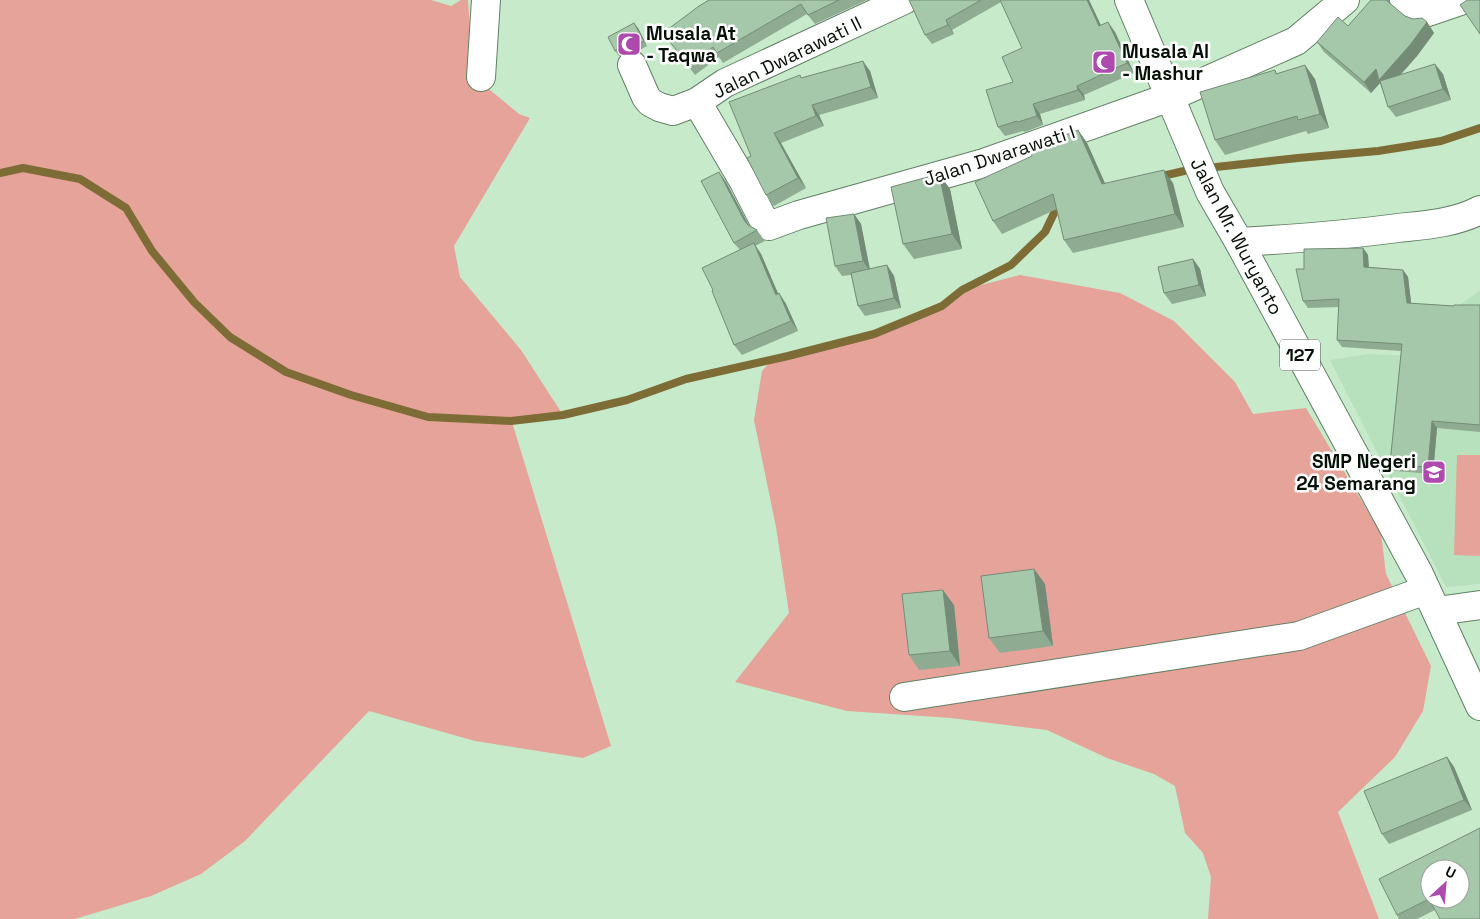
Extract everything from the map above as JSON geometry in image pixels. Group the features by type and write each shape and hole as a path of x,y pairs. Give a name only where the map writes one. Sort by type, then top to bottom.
{"street":[{"path":"481,77 486,0"},
{"name":"Jalan Dwarawati II","path":"632,65 650,102 673,111 697,102 725,83 866,8 904,0"},
{"name":"Jalan Mr. Wuryanto","path":"1129,0 1210,192 1239,242 1432,600 1480,706"},
{"name":"Jalan Dwarawati I","path":"697,102 744,182 765,223 769,226 799,215 984,163 1170,97 1296,41 1345,0"},
{"path":"1404,0 1419,12 1426,14 1463,0"},
{"path":"1239,242 1337,236 1434,224 1480,210"},
{"path":"904,697 1299,636 1432,600 1480,605"}],"shaded area":[{"path":"0,0 431,0 451,6 461,0 468,0 473,76 519,114 530,118 454,246 460,277 521,350 563,415 512,422 611,746 583,758 475,741 369,711 245,841 201,874 151,896 75,919 0,919"},
{"path":"1020,275 1120,293 1174,321 1235,382 1253,414 1306,408 1381,533 1386,574 1431,666 1423,711 1395,757 1338,812 1379,919 1208,919 1211,877 1203,853 1185,833 1175,786 1154,774 1107,758 1047,730 951,718 847,711 735,682 789,613 776,527 754,420 762,371 771,361 874,334 942,306 962,290"},
{"name":"SMP Negeri 24 Semarang","path":"1480,291 1480,584 1446,587 1330,360 1368,354 1441,357 1452,310"},
{"path":"1457,455 1480,455 1480,556 1454,555"}],"building":[{"path":"709,0 839,0 808,15 801,4 717,53 713,47 688,65 663,33"},
{"path":"909,0 981,0 946,20 948,25 925,35"},
{"path":"1000,0 1087,0 1099,26 1108,22 1127,63 1077,86 1078,90 1033,104 1037,116 998,127 986,90 1013,82 1002,57 1022,48"},
{"path":"1371,0 1386,0 1405,16 1413,19 1422,18 1427,22 1410,45 1379,80 1376,69 1364,82 1317,42 1338,17 1348,26"},
{"path":"1467,0 1480,0 1480,34 1460,5"},
{"path":"634,23 644,41 635,46 630,44 622,45 615,51 608,37"},
{"path":"863,61 871,87 812,105 816,116 774,133 798,178 766,195 747,158 751,156 729,102 800,75 801,78"},
{"path":"1435,64 1443,89 1388,107 1380,81"},
{"path":"1305,65 1320,114 1298,120 1297,116 1215,140 1200,92 1275,70 1276,74"},
{"path":"1078,130 1102,184 1164,170 1175,214 1064,240 1053,194 993,221 975,182 1032,156 1028,148 1044,142 1044,144"},
{"path":"719,172 744,220 748,225 757,230 734,243 701,181"},
{"path":"939,174 952,234 903,244 891,187"},
{"path":"854,214 863,261 835,266 826,218"},
{"path":"754,243 776,295 779,293 791,321 734,345 713,290 702,268"},
{"path":"1363,248 1364,267 1403,270 1407,303 1454,306 1480,305 1480,425 1432,421 1428,467 1390,464 1402,344 1337,340 1339,299 1303,301 1296,269 1304,269 1304,249"},
{"path":"1193,259 1199,285 1164,293 1158,267"},
{"path":"887,265 894,298 858,306 851,273"},
{"path":"1034,569 1043,631 989,638 981,576"},
{"path":"943,590 950,651 909,655 902,594"},
{"path":"1447,757 1464,800 1382,834 1364,791"},
{"path":"1480,828 1480,919 1440,919 1434,909 1470,909 1470,859 1420,859 1420,904 1397,915 1379,879"}],"waterway":[{"path":"1216,167 1378,151 1441,141 1480,128"},
{"path":"0,173 23,168 80,179 126,208 152,251 194,302 230,337 286,372 351,395 428,417 511,421 563,415 627,400 686,379 874,334 942,306 962,290 1011,265 1045,232 1057,207 1063,204"},
{"path":"1158,177 1184,171"}],"place":[{"name":"Musala At - Taqwa","path":"629,44"},
{"name":"Musala Al - Mashur","path":"1104,62"},
{"name":"SMP Negeri 24 Semarang","path":"1434,472"}]}
